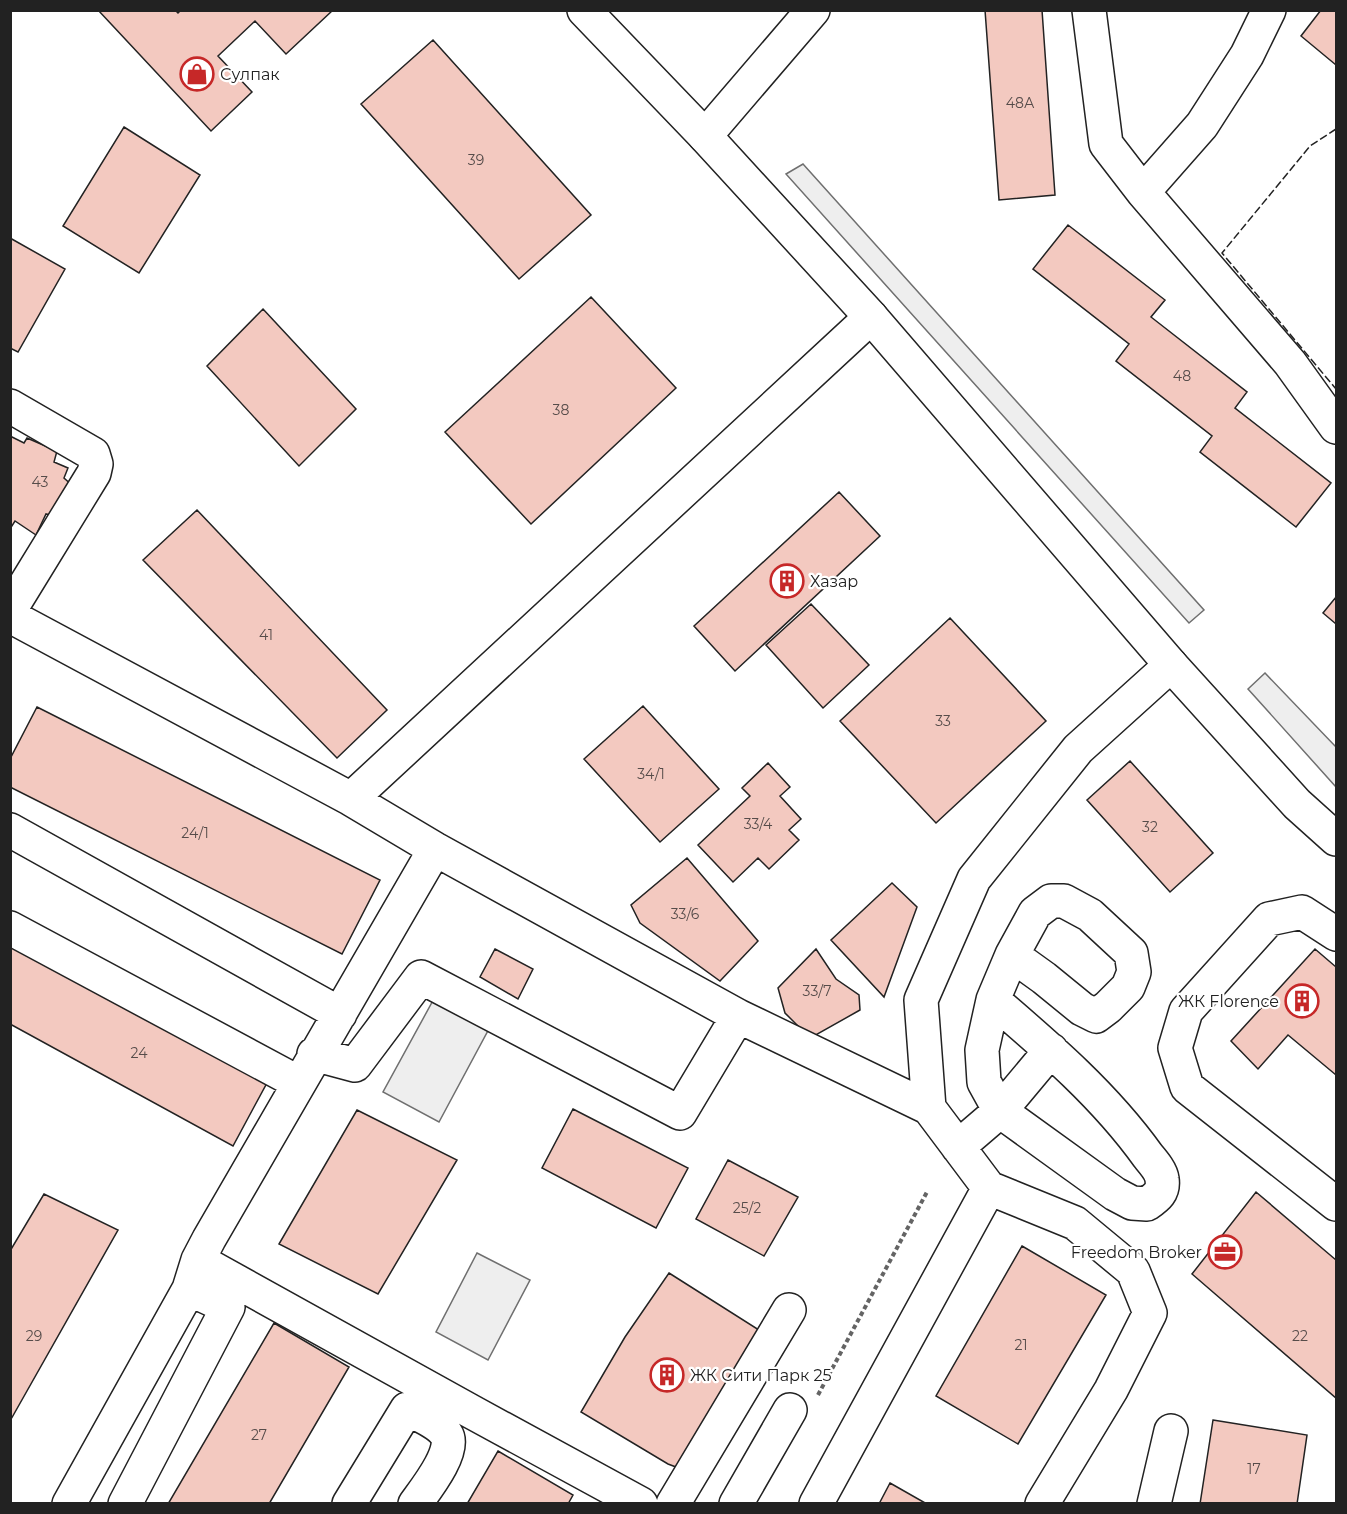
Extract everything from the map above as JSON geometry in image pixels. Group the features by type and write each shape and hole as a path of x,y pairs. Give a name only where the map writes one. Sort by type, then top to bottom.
{"street":[{"path":"584,10 705,136 871,316 1171,665 1297,804 1336,839"},
{"path":"705,136 813,10"},
{"path":"1089,10 1106,144 1143,192 1290,363 1336,427"},
{"path":"1143,192 1202,125 1247,55 1269,10"},
{"path":"351,799 871,316"},
{"path":"10,406 93,454 96,464 94,473 10,610"},
{"path":"10,616 351,799 435,849 738,1016 929,1108 988,1188 1075,1223 1132,1271 1150,1313 1111,1390 1042,1503"},
{"path":"929,1108 921,1000 974,879 1078,749 1171,665"},
{"path":"10,830 340,1014"},
{"path":"69,1503 314,1054 340,1014 435,849"},
{"path":"1336,934 1302,912 1269,919 1186,1011 1175,1048 1187,1087 1336,1204"},
{"path":"10,928 299,1083"},
{"path":"993,1000 1051,1050 1125,1125 1162,1176 1163,1188 1159,1195 1148,1204 1132,1203 1115,1194 1000,1112 984,1082 982,1050 993,1000 1012,955"},
{"path":"314,1054 355,1065 421,978 680,1113 738,1016"},
{"path":"958,1147 1000,1112 1051,1050"},
{"path":"816,1503 988,1188"},
{"path":"125,1503 228,1307 193,1274"},
{"path":"193,1274 472,1412 641,1503"},
{"path":"673,1503 789,1310"},
{"path":"736,1503 803,1405"},
{"path":"349,1503 407,1409 433,1423 446,1434 449,1442 445,1459 416,1503"},
{"path":"1154,1503 1171,1431"}],"path":[{"path":"803,1405 927,1192"}],"shaded area":[{"path":"803,164 1204,610 1189,623 786,174"},
{"path":"1265,673 1336,747 1336,787 1248,689"},
{"path":"436,995 491,1025 439,1122 383,1092"},
{"path":"477,1253 530,1280 488,1360 436,1332"}],"building":[{"name":"Сулпак","path":"98,10 175,10 178,13 181,10 333,10 286,54 255,21 218,56 252,92 211,131"},
{"path":"985,10 1042,10 1055,195 999,200"},
{"path":"1321,10 1336,10 1336,65 1301,36"},
{"path":"433,40 591,215 519,279 361,104"},
{"path":"124,127 200,175 139,273 63,226"},
{"path":"1068,225 1165,300 1151,317 1247,392 1235,408 1331,483 1296,527 1200,452 1212,436 1116,361 1129,344 1033,269"},
{"path":"10,238 65,269 18,352 10,348"},
{"path":"591,297 676,388 531,524 445,432"},
{"path":"263,309 356,409 299,466 207,366"},
{"path":"10,436 24,443 27,438 57,451 54,462 68,468 64,478 74,487 54,516 46,514 36,535 15,521 10,529"},
{"name":"Хазар","path":"839,492 880,536 735,671 694,626"},
{"path":"197,510 387,710 337,758 143,560"},
{"path":"1336,597 1336,624 1323,613"},
{"path":"811,604 869,665 823,708 766,645"},
{"path":"950,618 1046,721 936,823 840,721"},
{"path":"643,706 719,789 660,842 584,759"},
{"path":"37,707 380,880 342,954 10,787 10,759"},
{"path":"1130,761 1213,853 1170,892 1087,800"},
{"path":"768,763 790,787 780,796 801,819 789,830 799,840 769,869 758,858 733,882 698,845 750,796 742,788"},
{"path":"687,858 758,941 720,981 640,923 631,905"},
{"path":"892,883 917,907 884,997 831,940"},
{"path":"10,940 268,1081 233,1146 10,1024"},
{"path":"495,949 533,969 518,999 480,977"},
{"path":"816,949 836,979 859,995 860,1010 814,1036 801,1029 785,1013 778,988"},
{"name":"ЖК Florence","path":"1315,949 1336,967 1336,1075 1288,1035 1258,1069 1231,1041"},
{"path":"573,1109 688,1168 656,1228 542,1168"},
{"path":"357,1110 457,1160 378,1294 279,1244"},
{"path":"728,1160 798,1197 764,1256 696,1219"},
{"path":"1256,1192 1336,1260 1336,1398 1192,1274"},
{"path":"44,1194 118,1230 10,1421 10,1251"},
{"path":"1022,1246 1106,1295 1018,1444 936,1396"},
{"name":"ЖК Сити Парк 25","path":"669,1273 759,1330 676,1467 581,1412 625,1337"},
{"path":"274,1323 349,1367 269,1504 168,1504"},
{"path":"1213,1420 1307,1435 1297,1504 1200,1504"},
{"path":"498,1451 573,1495 568,1504 467,1504"},
{"path":"890,1483 927,1504 879,1504"}],"fence":[{"path":"1336,129 1310,146 1222,253 1336,389"}],"place":[{"name":"Сулпак","path":"197,74"},
{"name":"Хазар","path":"787,581"},
{"name":"ЖК Florence","path":"1302,1001"},
{"name":"Freedom Broker","path":"1225,1252"},
{"name":"ЖК Сити Парк 25","path":"667,1375"}]}
